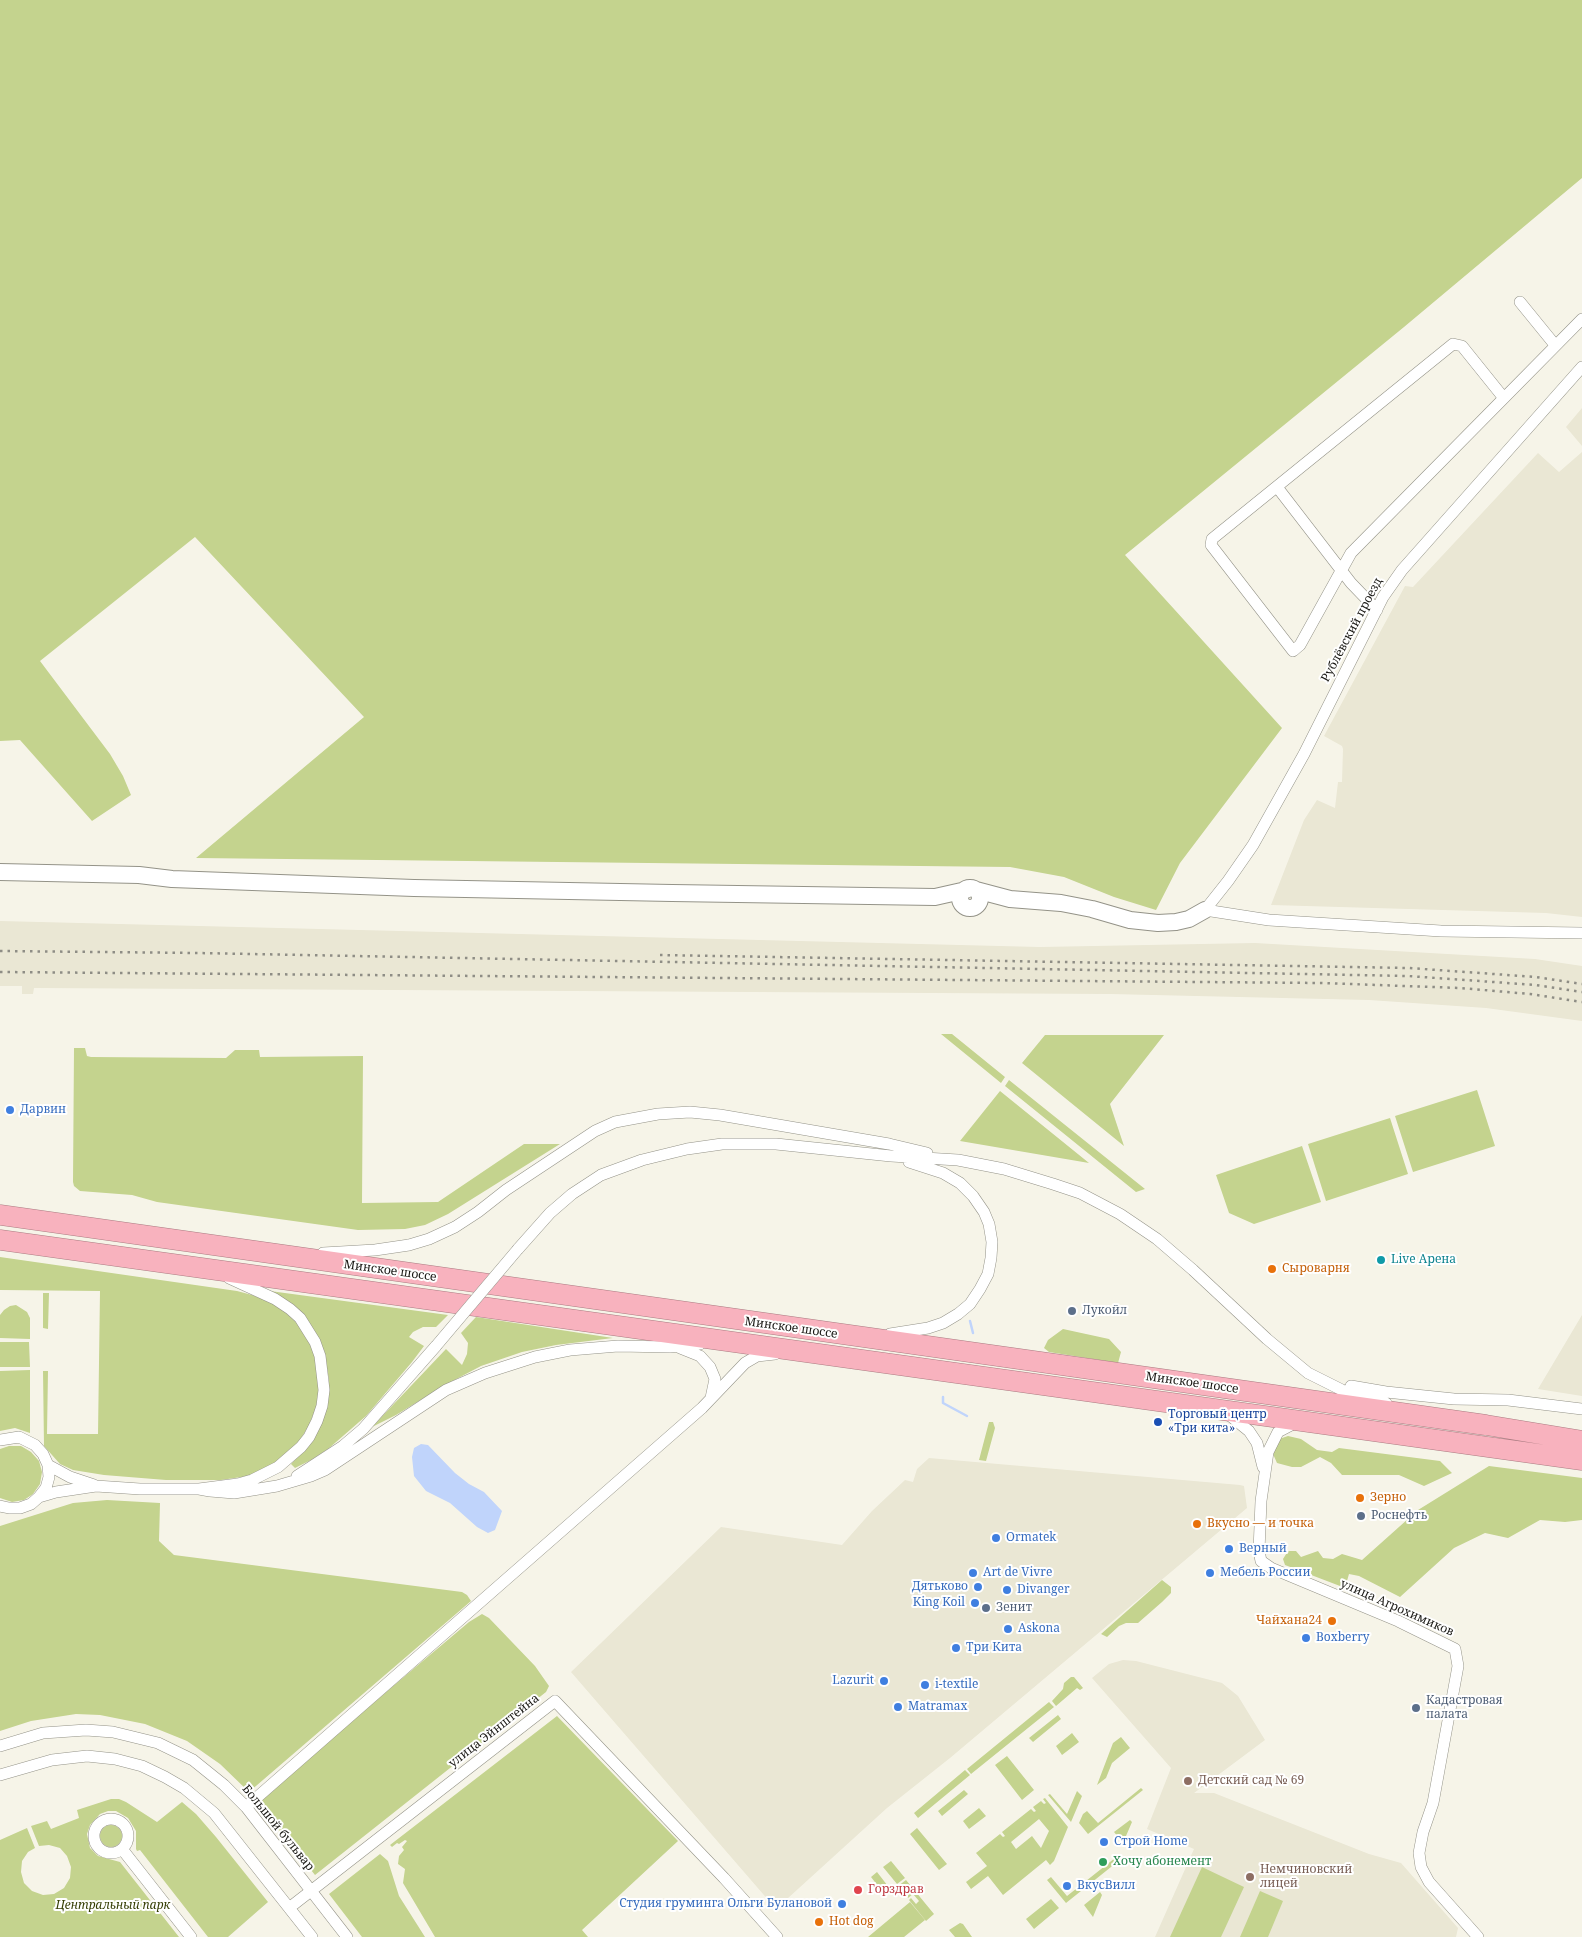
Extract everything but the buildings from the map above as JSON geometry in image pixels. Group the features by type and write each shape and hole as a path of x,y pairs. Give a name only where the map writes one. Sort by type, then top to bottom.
{"highway":[{"name":"Минское шоссе","path":"0,1215 1458,1421 1582,1441"},
{"name":"Минское шоссе","path":"0,1240 1582,1460"}],"street":[{"path":"1520,302 1555,345"},
{"path":"1503,397 1462,346 1453,344 1212,539 1211,546 1293,651 1300,645 1351,553 1582,319"},
{"name":"Рублёвский проезд","path":"1204,910 1228,881 1252,845 1304,754 1376,610 1402,570 1582,367"},
{"path":"1277,486 1341,571 1376,610"},
{"path":"0,872 140,875 172,879 414,888 935,897 971,890 1010,899 1061,902 1130,920 1158,923 1189,919 1204,910 1270,920 1441,931 1582,933"},
{"path":"970,907 960,898 971,890"},
{"path":"935,897 970,907 1010,899"},
{"path":"257,1252 335,1253 409,1245 429,1239 455,1227 506,1190 595,1131 614,1122 658,1114 690,1112 720,1116 889,1144 1004,1169 1080,1194 1120,1214 1157,1239 1267,1339 1308,1373 1342,1390 1458,1421"},
{"path":"287,1482 343,1446 363,1429 550,1213 572,1194 601,1175 651,1158 687,1149 722,1144 776,1144 891,1156 958,1160"},
{"path":"860,1338 914,1331 943,1323 958,1314 970,1304 980,1289 988,1274 991,1258 992,1242 989,1224 984,1212 973,1196 960,1183 943,1173 891,1156"},
{"path":"39,1497 56,1492 96,1486 140,1489 199,1489 238,1484 252,1480 278,1467 292,1457 309,1437 317,1422 324,1390 320,1356 315,1342 300,1318 275,1299 207,1269"},
{"path":"199,1489 234,1492 312,1476 446,1390 485,1373 536,1357 570,1350 618,1346 670,1347 736,1342"},
{"path":"670,1347 687,1350 700,1356 710,1367 715,1379 711,1398"},
{"path":"246,1807 702,1408 744,1363 758,1356 800,1351"},
{"path":"1288,1357 1324,1376 1348,1385 1386,1392 1444,1398 1508,1400 1582,1410"},
{"name":"улица Агрохимиков","path":"1223,1410 1250,1431 1257,1444 1264,1471"},
{"name":"улица Агрохимиков","path":"1299,1421 1278,1432 1268,1452 1264,1471 1259,1552 1261,1561 1270,1568 1398,1621 1455,1649 1458,1666 1433,1803 1419,1853 1420,1867 1425,1877 1478,1937"},
{"path":"0,1440 10,1437 27,1440 35,1445 43,1454 48,1466 49,1477 46,1488 30,1504 20,1508 0,1506"},
{"path":"48,1466 70,1477 96,1486"},
{"name":"улица Эйнштейна","path":"289,1908 555,1701 724,1878 777,1937"},
{"name":"Большой бульвар","path":"0,1746 42,1734 86,1730 130,1735 158,1742 193,1760 224,1785 246,1807 348,1937"},
{"path":"0,1774 52,1760 88,1756 115,1759 142,1766 165,1777 184,1788 214,1813 312,1937"},
{"path":"122,1849 191,1937"}],"shaded area":[{"path":"1582,408 1582,446 1566,427"},
{"path":"1582,452 1582,917 1546,913 1271,905 1304,820 1317,800 1335,808 1338,782 1342,782 1343,749 1342,746 1324,736 1405,586 1413,587 1538,453 1559,472"},
{"path":"0,921 1040,947 1255,943 1535,959 1582,966 1582,1021 1486,1008 1369,1000 1110,994 34,988 33,994 22,994 22,986 0,986"},
{"path":"1582,1315 1582,1396 1538,1389"},
{"path":"929,1458 1240,1485 1244,1486 1247,1508 950,1758 887,1808 776,1909 571,1672 721,1527 842,1545 872,1511 905,1480 913,1482 917,1469"},
{"path":"1123,1660 1136,1661 1222,1683 1238,1696 1265,1740 1194,1793 1214,1793 1369,1854 1401,1863 1458,1928 1456,1937 1155,1937 1194,1849 1147,1829 1171,1768 1092,1678 1109,1664"}],"green space":[{"path":"0,0 1582,0 1582,178 1404,327 1125,555 1282,728 1180,863 1156,910 1114,897 1064,877 1010,867 196,858 364,717 195,537 40,661 110,754 123,776 131,795 92,821 20,740 0,741"},
{"path":"941,1034 952,1034 1005,1077 1001,1083"},
{"path":"1045,1035 1164,1035 1110,1104 1124,1146 1022,1063"},
{"path":"74,1048 85,1048 87,1056 91,1057 226,1058 235,1050 259,1050 260,1057 363,1056 362,1203 438,1202 524,1144 560,1144 448,1214 425,1225 405,1229 358,1230 157,1202 132,1195 80,1191 74,1186 73,1182"},
{"path":"1009,1080 1145,1189 1136,1192 1005,1086"},
{"path":"1477,1090 1495,1146 1413,1172 1395,1116"},
{"path":"1000,1091 1089,1163 960,1141"},
{"path":"1390,1118 1408,1174 1326,1201 1308,1144"},
{"path":"1302,1146 1321,1202 1254,1224 1229,1213 1216,1175"},
{"path":"0,1257 237,1291 270,1302 284,1311 301,1327 311,1345 317,1364 319,1385 317,1405 309,1425 299,1442 268,1469 248,1476 221,1480 166,1480 104,1475 73,1470 60,1464 44,1446 43,1371 48,1371 47,1434 98,1434 100,1291 0,1290"},
{"path":"270,1291 448,1315 436,1327 423,1327 413,1332 409,1337 424,1346 366,1416 328,1449 295,1468 291,1464 310,1444 328,1398 329,1380 324,1350"},
{"path":"43,1293 49,1293 48,1329 43,1328"},
{"path":"16,1305 27,1312 30,1318 30,1339 0,1338 0,1315 10,1306"},
{"path":"476,1317 613,1338 556,1345 522,1352 481,1366 372,1427 446,1349 462,1365 467,1354 468,1343 461,1333"},
{"path":"1063,1329 1109,1339 1121,1352 1118,1363 1049,1352 1044,1348 1048,1340"},
{"path":"0,1342 29,1342 30,1367 0,1367"},
{"path":"30,1370 30,1433 15,1428 0,1431 0,1371"},
{"path":"989,1422 993,1422 995,1428 986,1461 979,1460"},
{"path":"1288,1436 1301,1439 1317,1450 1332,1452 1339,1448 1440,1461 1452,1473 1424,1486 1399,1475 1342,1475 1331,1463 1320,1457 1301,1467 1292,1467 1277,1463 1273,1454 1279,1439"},
{"path":"9,1446 21,1446 31,1452 39,1461 42,1472 40,1484 33,1494 24,1500 12,1502 0,1498 0,1449"},
{"path":"1489,1466 1582,1478 1582,1520 1565,1522 1540,1520 1508,1538 1485,1533 1454,1548 1400,1597 1359,1576 1349,1574 1347,1581 1340,1586 1285,1565 1283,1559 1288,1551 1296,1551 1301,1557 1318,1551 1323,1558 1333,1559 1342,1554 1362,1560 1418,1510"},
{"path":"107,1500 160,1503 159,1541 174,1555 462,1592 471,1601 249,1792 220,1764 187,1741 145,1724 100,1715 76,1714 31,1721 0,1731 0,1526 73,1503"},
{"path":"1162,1580 1171,1587 1171,1593 1162,1602 1138,1623 1126,1623 1119,1626 1107,1637 1101,1634"},
{"path":"482,1614 489,1618 535,1666 549,1686 546,1692 315,1875 259,1805 279,1784 392,1687 469,1622"},
{"path":"1071,1677 1074,1677 1083,1688 1080,1690 1077,1688 1056,1706 1052,1701 1063,1689 1064,1683"},
{"path":"1049,1702 1054,1707 971,1774 967,1769"},
{"path":"1058,1715 1061,1719 1033,1742 1029,1738"},
{"path":"557,1716 678,1841 582,1930 588,1937 435,1937 403,1883 405,1869 398,1864 399,1856 404,1850 402,1847 407,1841 397,1843 392,1847 390,1845"},
{"path":"1072,1733 1079,1742 1062,1755 1056,1746"},
{"path":"1121,1737 1130,1748 1112,1763 1106,1778 1097,1785 1113,1743"},
{"path":"1007,1756 1034,1790 1022,1800 995,1765"},
{"path":"965,1770 970,1775 918,1818 914,1813"},
{"path":"1141,1788 1143,1790 1088,1834 1079,1823 1083,1814 1087,1811 1098,1823"},
{"path":"964,1790 968,1794 942,1816 938,1811"},
{"path":"1077,1791 1082,1796 1071,1822 1048,1795 1050,1794 1067,1814"},
{"path":"1045,1798 1068,1827 1054,1861 1050,1865 1046,1860 1003,1895 988,1876 971,1889 966,1882 987,1866 976,1853 1000,1834 1003,1837 1005,1836 1002,1832 1031,1809 1034,1812 1036,1811 1033,1807 1041,1801 1044,1804 1046,1803 1043,1799","holes":["1039,1819 1049,1831 1041,1848 1032,1836 1016,1849 1011,1842"]},
{"name":"Центральный парк","path":"111,1799 119,1799 126,1802 157,1822 182,1802 196,1814 216,1837 268,1902 228,1937 208,1937 140,1850 137,1851 136,1831 128,1818 116,1811 108,1811 100,1814 90,1825 87,1834 90,1848 98,1856 120,1862 179,1937 0,1937 0,1840 27,1828 35,1848 28,1852 22,1861 21,1872 24,1883 32,1891 43,1895 54,1894 64,1888 70,1878 71,1867 67,1856 60,1848 49,1845 39,1846 31,1826 47,1821 51,1829 79,1818 77,1810"},
{"path":"979,1808 986,1816 969,1829 963,1821"},
{"path":"1130,1820 1132,1822 1123,1843 1114,1832"},
{"path":"111,1825 121,1832 122,1836 115,1846 111,1847 101,1840 100,1836 107,1826"},
{"path":"917,1828 947,1864 939,1870 910,1834"},
{"path":"380,1854 388,1861 399,1896 425,1937 362,1937 329,1894"},
{"path":"1115,1858 1116,1863 1066,1903 1047,1880 1051,1877 1067,1896"},
{"path":"891,1861 905,1878 897,1884 883,1867"},
{"path":"1202,1867 1244,1887 1221,1937 1170,1937"},
{"path":"877,1872 891,1890 885,1895 871,1877"},
{"path":"906,1880 934,1914 926,1921 909,1900 911,1898 916,1904 919,1901 913,1894 908,1898 898,1886"},
{"path":"1260,1891 1283,1901 1268,1937 1240,1937"},
{"path":"1100,1892 1102,1895 1093,1917 1084,1905"},
{"path":"1051,1899 1059,1908 1034,1929 1026,1919"},
{"path":"910,1902 925,1920 904,1937 868,1937"},
{"path":"960,1923 963,1924 972,1937 955,1937 949,1930"}],"water":[{"path":"421,1444 428,1445 455,1473 469,1484 484,1492 502,1511 495,1530 488,1533 477,1527 450,1503 426,1491 414,1476 412,1457 414,1448"}],"waterway":[{"path":"970,1321 973,1333"},
{"path":"943,1397 943,1403 967,1416"}],"railway":[{"path":"0,951 198,953 1408,976 1536,985 1582,992"},
{"path":"660,955 1409,968 1536,977 1582,984"},
{"path":"0,972 1322,983 1460,988 1530,994 1582,1002"}],"place":[{"name":"Дарвин","path":"10,1110"},
{"name":"Live Арена","path":"1381,1260"},
{"name":"Сыроварня","path":"1272,1269"},
{"name":"Лукойл","path":"1072,1311"},
{"name":"Торговый центр «Три кита»","path":"1158,1422"},
{"name":"Зерно","path":"1360,1498"},
{"name":"Роснефть","path":"1361,1516"},
{"name":"Вкусно — и точка","path":"1197,1524"},
{"name":"Ormatek","path":"996,1538"},
{"name":"Верный","path":"1229,1549"},
{"name":"Art de Vivre","path":"973,1573"},
{"name":"Мебель России","path":"1210,1573"},
{"name":"Дятьково","path":"978,1587"},
{"name":"Divanger","path":"1007,1590"},
{"name":"King Koil","path":"975,1603"},
{"name":"Зенит","path":"986,1608"},
{"name":"Чайхана24","path":"1332,1621"},
{"name":"Askona","path":"1008,1629"},
{"name":"Boxberry","path":"1306,1638"},
{"name":"Три Кита","path":"956,1648"},
{"name":"Lazurit","path":"884,1681"},
{"name":"i-textile","path":"925,1685"},
{"name":"Matramax","path":"898,1707"},
{"name":"Кадастровая палата","path":"1416,1708"},
{"name":"Детский сад № 69","path":"1188,1781"},
{"name":"Строй Home","path":"1104,1842"},
{"name":"Хочу абонемент","path":"1103,1862"},
{"name":"Немчиновский лицей","path":"1250,1877"},
{"name":"ВкусВилл","path":"1067,1886"},
{"name":"Горздрав","path":"858,1890"},
{"name":"Студия груминга Ольги Булановой","path":"842,1904"},
{"name":"Hot dog","path":"819,1922"}]}
